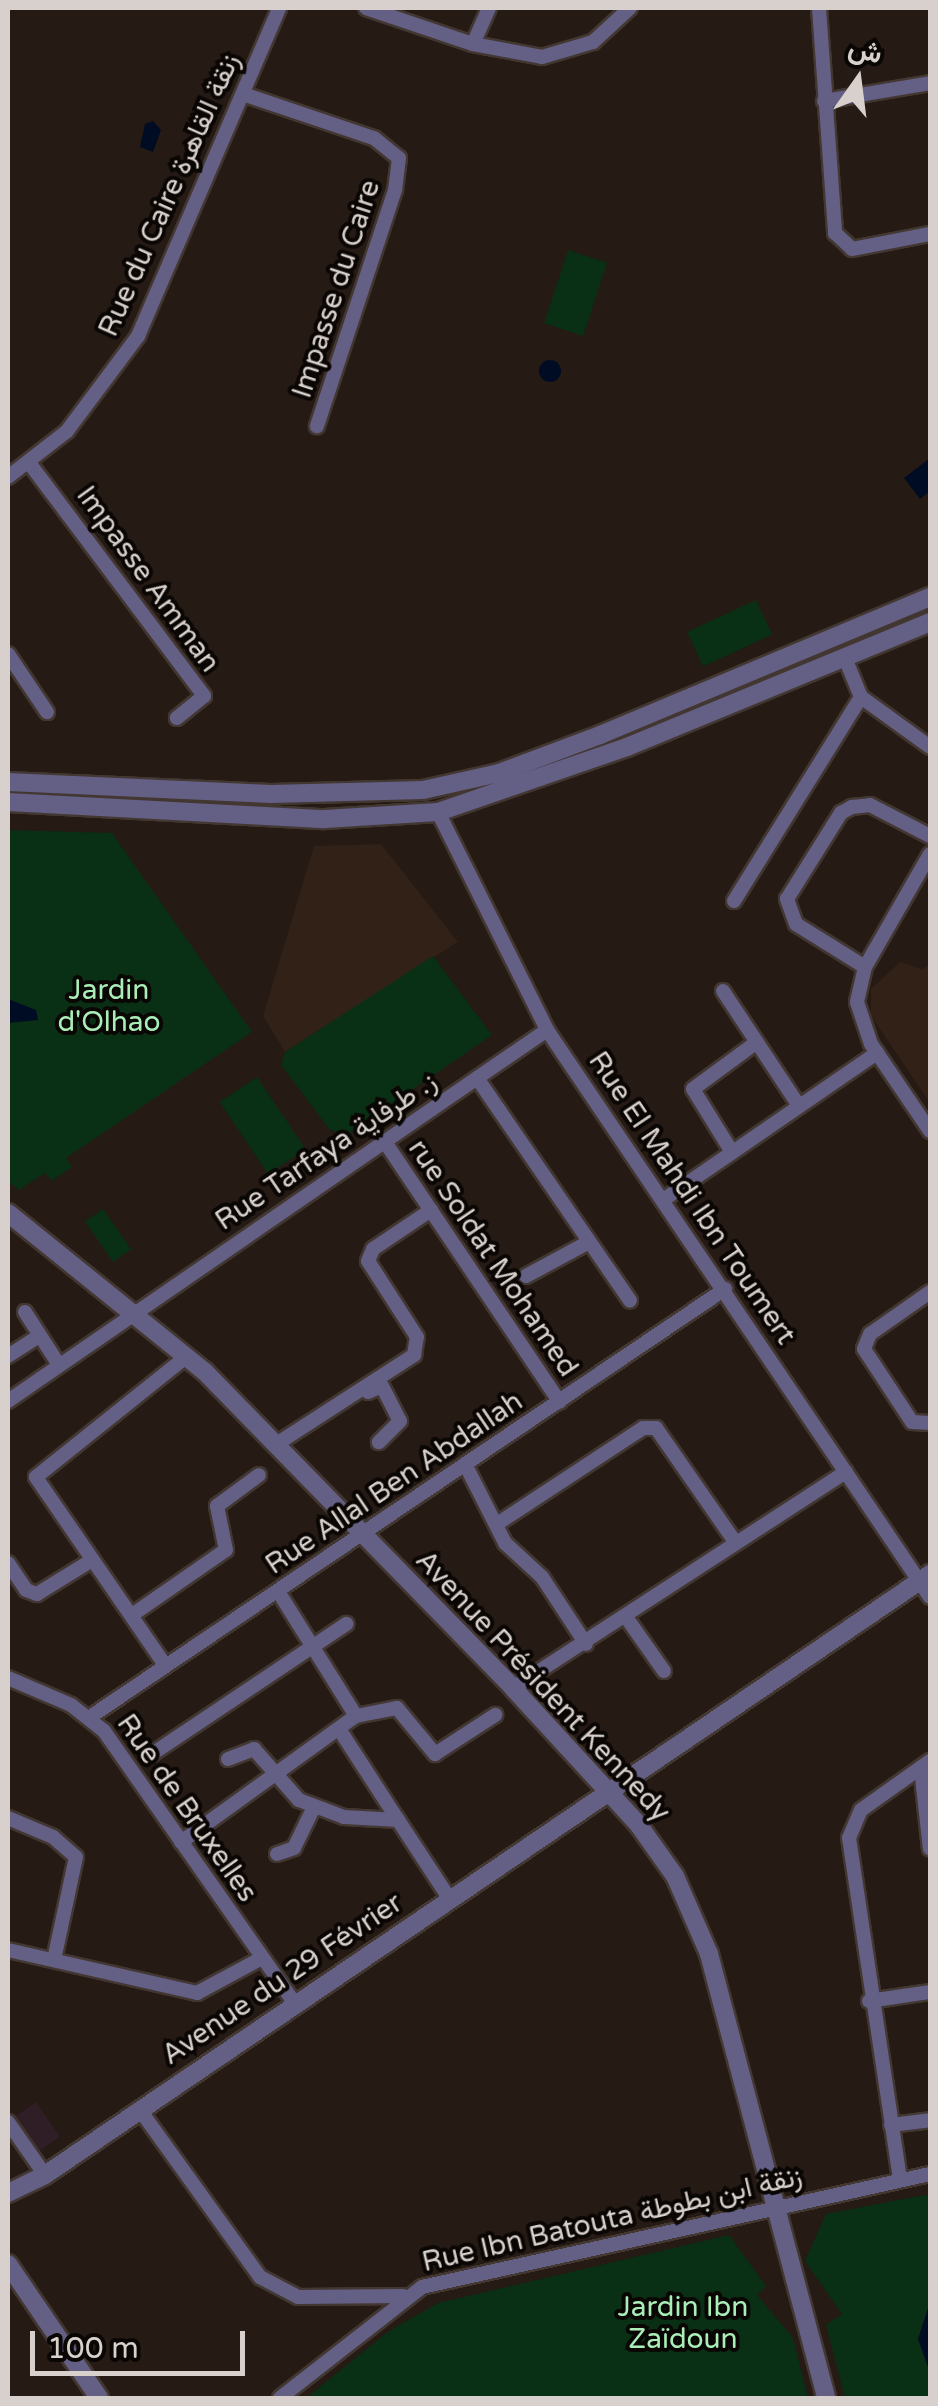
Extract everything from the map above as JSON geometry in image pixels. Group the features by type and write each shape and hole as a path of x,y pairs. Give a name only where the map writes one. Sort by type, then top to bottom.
{"street":[{"name":"Rue du Caire زنقة القاهرة","path":"8,478 67,432 138,336 279,8"},
{"path":"366,8 511,54 563,54 593,42 630,8"},
{"path":"473,44 489,8"},
{"path":"819,8 830,217 852,249 930,234"},
{"path":"824,101 930,84"},
{"name":"Impasse du Caire","path":"243,94 374,138 398,158 396,190 317,426"},
{"name":"Impasse Amman","path":"30,464 204,696 177,718"},
{"path":"8,782 270,794 423,790 500,773 600,735 930,597"},
{"path":"8,802 324,819 438,812 628,747 930,622"},
{"path":"8,654 47,712"},
{"path":"845,658 862,698 930,747"},
{"path":"734,901 862,698"},
{"path":"865,967 796,924 787,899 842,813 852,808 870,805 930,836"},
{"name":"Rue El Mahdi Ibn Toumert","path":"438,812 547,1030 726,1289 846,1472 925,1577 930,1597"},
{"path":"930,854 865,967 857,1002 876,1053 930,1131"},
{"path":"723,991 799,1106"},
{"name":"Rue Tarfaya ز. طرفاية","path":"8,1401 547,1030"},
{"path":"732,1152 692,1089 757,1042"},
{"path":"663,1200 876,1053"},
{"path":"477,1078 630,1301"},
{"name":"rue Soldat Mohamed","path":"385,1142 560,1402"},
{"path":"278,1449 414,1356 417,1337 368,1261 373,1249 431,1210"},
{"name":"Avenue Président Kennedy","path":"10,1222 186,1356 513,1688 676,1876 695,1917 777,2206 826,2398"},
{"path":"526,1276 589,1242"},
{"name":"Rue Allal Ben Abdallah","path":"90,1717 726,1289"},
{"path":"930,1292 870,1334 864,1349 912,1422 930,1422"},
{"path":"25,1312 59,1366"},
{"path":"8,1356 40,1336"},
{"path":"165,1666 42,1493 36,1473 186,1356"},
{"path":"278,1449 382,1386 400,1421 379,1442"},
{"path":"497,1524 643,1428 656,1428 736,1544"},
{"path":"465,1464 505,1544 542,1577 586,1644"},
{"path":"513,1688 846,1472"},
{"path":"132,1615 226,1550 218,1503 259,1475"},
{"path":"8,1564 28,1592 37,1594 92,1560"},
{"name":"Avenue du 29 Février","path":"8,2192 45,2175 925,1577"},
{"path":"278,1590 356,1716"},
{"path":"626,1618 664,1671"},
{"path":"152,1754 346,1624"},
{"name":"Rue de Bruxelles","path":"8,1678 90,1717 295,2004"},
{"path":"181,1842 340,1732 356,1716 398,1708 436,1754 495,1715"},
{"path":"340,1732 448,1898"},
{"path":"228,1759 254,1748 277,1776 314,1807 369,1821 398,1820"},
{"path":"926,1765 930,1849"},
{"path":"900,2179 848,1857 850,1826 872,1800 926,1765"},
{"path":"277,1854 294,1848 314,1807"},
{"path":"8,1818 53,1837 76,1857 54,1960"},
{"path":"8,1950 197,1993 262,1958"},
{"path":"869,2001 930,1992"},
{"path":"140,2110 260,2277 298,2297 324,2300 404,2296"},
{"path":"891,2125 930,2120"},
{"path":"8,2122 45,2175"},
{"name":"Rue Ibn Batouta زنقة ابن بطوطة","path":"280,2398 404,2296 446,2279 930,2174"},
{"path":"8,2264 99,2398"}],"shaded area":[{"path":"381,844 458,942 285,1052 263,1016 314,846"},
{"path":"900,962 922,969 930,964 930,1103 871,1016 871,989"},
{"path":"36,2102 60,2136 36,2153 12,2119"}],"green space":[{"path":"568,250 607,263 583,336 544,323"},
{"path":"756,600 772,634 703,667 687,632"},
{"name":"Jardin d'Olhao","path":"8,830 112,833 252,1032 66,1158 72,1167 52,1181 45,1173 19,1190 8,1181"},
{"path":"433,956 492,1035 345,1136 329,1129 281,1065 285,1052"},
{"path":"257,1077 306,1149 268,1174 220,1102"},
{"path":"103,1209 131,1249 113,1262 85,1222"},
{"path":"930,2194 930,2398 845,2398 826,2325 842,2314 805,2261 826,2214"},
{"name":"Jardin Ibn Zaïdoun","path":"729,2235 766,2286 757,2295 793,2338 808,2398 306,2398 389,2331 438,2303"}],"water":[{"path":"153,121 161,130 153,152 140,147 145,124"},
{"path":"550,360 558,363 558,379 550,382 542,379 539,371 542,363"},
{"path":"930,458 930,491 920,499 904,478"},
{"path":"8,999 36,1010 38,1020 8,1023"},
{"path":"930,2302 930,2373 918,2339"}]}
